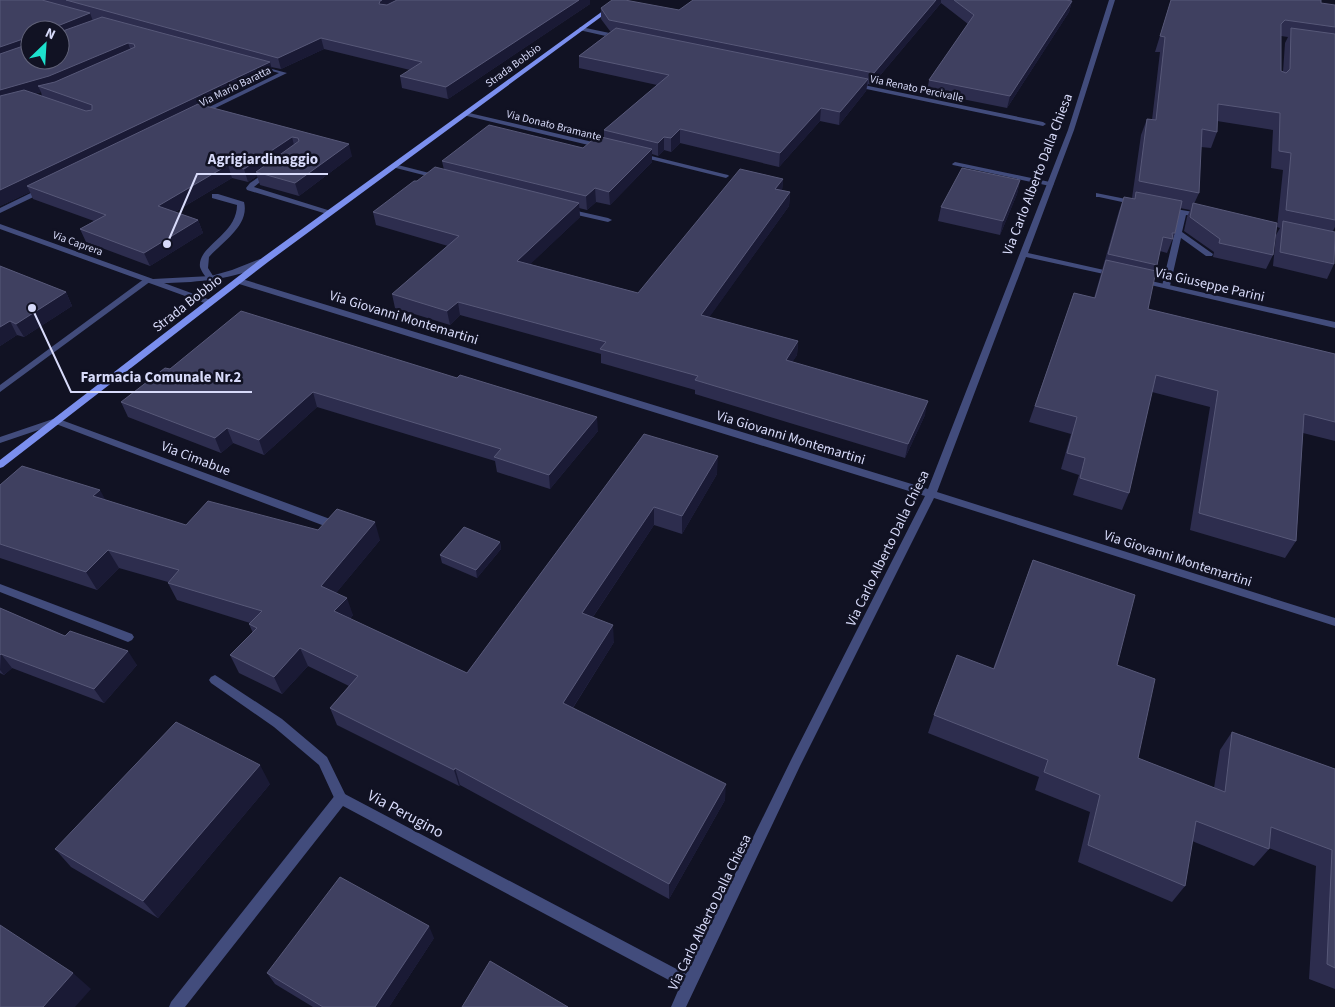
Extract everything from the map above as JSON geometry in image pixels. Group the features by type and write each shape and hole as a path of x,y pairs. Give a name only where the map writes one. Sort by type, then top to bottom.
{"main road":[{"name":"Strada Bobbio","path":"0,465 265,260 621,0"}],"street":[{"name":"Via Carlo Alberto Dalla Chiesa","path":"678,1007 796,762 931,494 1071,130 1112,0"},
{"path":"581,29 629,39"},
{"name":"Via Mario Baratta","path":"195,116 284,73 256,66"},
{"name":"Via Renato Percivalle","path":"850,85 1043,124"},
{"name":"Via Donato Bramante","path":"465,114 610,148"},
{"path":"630,153 726,176"},
{"path":"955,164 1050,184"},
{"path":"394,166 450,180"},
{"path":"211,279 204,268 205,256 238,224 252,184 275,168"},
{"path":"0,211 53,185"},
{"path":"1099,195 1146,205"},
{"path":"215,196 249,197 330,212"},
{"path":"1155,207 1211,218"},
{"path":"562,208 608,220"},
{"path":"1166,286 1183,212"},
{"name":"Via Caprera","path":"0,226 210,303"},
{"path":"1178,232 1209,254"},
{"path":"1022,254 1118,275"},
{"name":"Via Caprera","path":"147,280 199,281 211,279 232,275 265,260"},
{"path":"0,389 147,280"},
{"name":"Via Giuseppe Parini","path":"1137,280 1335,325"},
{"name":"Via Giovanni Montemartini","path":"239,281 931,494 1335,622"},
{"path":"0,440 56,421"},
{"name":"Via Cimabue","path":"56,421 326,522"},
{"path":"0,588 128,637"},
{"path":"176,1007 341,798 323,761 278,722 215,680"},
{"name":"Via Perugino","path":"341,798 689,983"}],"building":[{"path":"0,0 42,0 90,13 70,21 20,20 20,40 0,47"},
{"path":"66,0 382,0 379,4 387,5 397,0 579,0 446,87 400,76 422,62 321,38 278,58"},
{"path":"612,0 625,0 679,10 693,0 936,0 874,73 609,20 601,8"},
{"path":"954,0 1072,1 1010,96 929,80 974,15"},
{"path":"1171,0 1321,0 1321,3 1335,5 1335,27 1285,20 1281,24 1281,71 1286,73 1290,69 1291,28 1335,34 1335,220 1286,210 1291,153 1279,151 1280,113 1218,104 1217,132 1202,129 1199,193 1139,181 1147,119 1156,120 1165,37 1160,36"},
{"path":"102,17 270,62 0,190 0,96 24,90 86,111 92,110 92,105 38,86 55,82 135,47 134,44 128,43 70,67 70,28"},
{"path":"616,28 868,79 840,112 821,108 780,153 680,129 671,138 664,137 658,143 604,130 669,75 579,56"},
{"path":"20,47 20,70 63,70 0,90 0,54"},
{"path":"198,104 349,144 295,183 256,172 299,141 298,138 292,137 244,169 228,165 158,206 198,220 144,253 80,229 106,215 27,186"},
{"path":"489,125 583,148 597,136 652,149 609,192 595,188 586,196 442,161"},
{"path":"435,167 579,203 517,261 638,293 740,169 783,179 775,189 790,192 701,315 798,341 786,360 928,401 908,444 695,380 698,376 600,349 606,342 458,302 447,311 392,294 459,236 373,212"},
{"path":"962,168 1020,180 1003,221 941,207"},
{"path":"1136,192 1182,201 1175,233 1172,233 1173,239 1163,237 1157,265 1108,254 1124,197 1135,199"},
{"path":"1193,203 1277,223 1273,255 1219,243 1220,239 1190,217"},
{"path":"1283,221 1335,232 1334,264 1280,252"},
{"path":"1106,260 1156,271 1148,309 1335,354 1335,422 1304,414 1296,541 1199,513 1218,391 1156,375 1129,493 1080,478 1085,458 1067,453 1077,417 1035,406 1074,293 1095,298"},
{"path":"0,266 66,292 16,324 10,321 0,327"},
{"path":"241,311 457,378 460,375 597,417 549,475 494,457 501,449 313,392 259,440 227,428 215,438 121,402 165,368 170,369"},
{"path":"644,434 718,456 682,516 654,507 582,613 613,625 563,703 726,784 669,884 455,768 454,770 330,708 358,676 300,648 274,677 230,655 257,628 249,624 262,611 168,583 179,570 108,550 86,572 0,544 0,485 22,466 100,490 93,496 186,525 208,501 318,530 337,509 375,522 321,586 347,598 334,611 467,673"},
{"path":"464,527 500,542 476,570 440,555"},
{"path":"1033,560 1135,595 1117,665 1155,679 1138,758 1225,792 1232,732 1335,769 1335,968 1327,964 1332,850 1271,827 1269,849 1196,821 1185,886 1088,845 1100,795 1044,772 1048,760 934,715 957,655 994,669"},
{"path":"0,608 65,636 70,631 128,651 94,689 0,655"},
{"path":"176,722 260,765 143,901 55,849"},
{"path":"340,877 429,926 375,1007 323,1007 267,973"},
{"path":"0,925 73,973 43,1007 0,1007"},
{"path":"490,961 568,1007 462,1007"}],"place":[{"name":"Agrigiardinaggio","path":"167,244"},
{"name":"Farmacia Comunale Nr.2","path":"32,308"}]}
